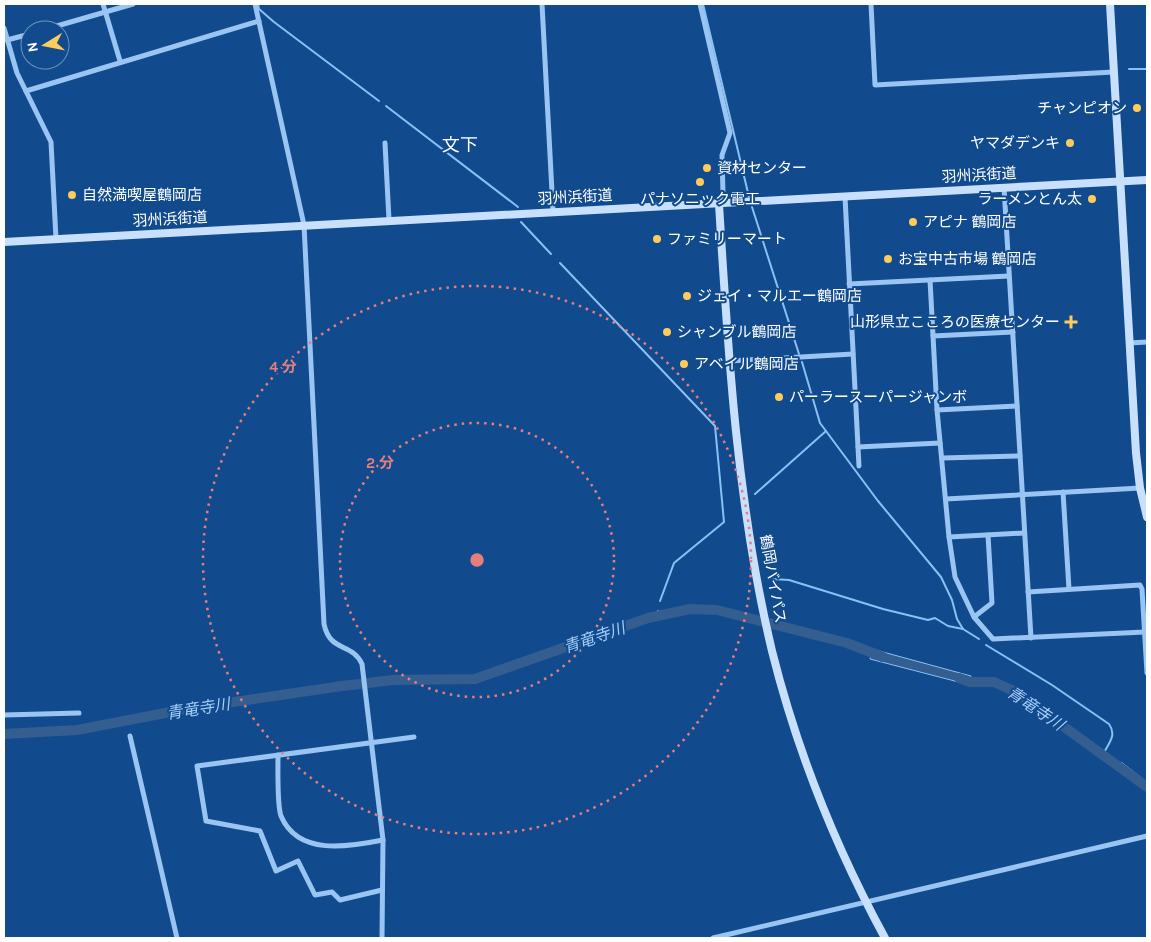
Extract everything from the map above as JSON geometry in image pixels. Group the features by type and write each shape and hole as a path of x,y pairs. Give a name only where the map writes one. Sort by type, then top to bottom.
{"main road":[{"path":"1110,4 1129,343 1140,488 1147,517"},
{"name":"羽州浜街道","path":"4,242 1147,180"},
{"name":"鶴岡バイパス","path":"719,204 729,361 742,479 772,651 790,717 807,765 865,901 885,938"}],"street":[{"path":"103,4 120,61"},
{"path":"70,22 133,4"},
{"path":"255,4 304,225 324,624 326,633 332,642 349,650 359,658 364,678 370,743 383,840 382,938"},
{"path":"542,4 552,211"},
{"path":"700,4 730,133 722,156 723,194 719,204"},
{"path":"871,4 875,85 1114,72"},
{"path":"26,91 120,61 260,21"},
{"path":"4,28 17,73 51,142 56,239"},
{"path":"7,40 20,37"},
{"path":"385,143 389,220"},
{"path":"1004,187 1031,638"},
{"path":"845,196 859,466"},
{"path":"850,284 1009,276"},
{"path":"930,280 937,410 948,537 955,577 974,617 993,639 1145,632"},
{"path":"933,336 1013,332"},
{"path":"1129,343 1147,342"},
{"path":"729,361 853,354"},
{"path":"937,410 1017,406"},
{"path":"858,448 940,443"},
{"path":"942,458 1020,456"},
{"path":"946,499 1140,488"},
{"path":"1063,492 1069,589"},
{"path":"948,537 1024,533"},
{"path":"974,617 992,603 988,535"},
{"path":"1028,592 1140,585 1147,673"},
{"path":"4,715 79,713"},
{"path":"130,736 176,938"},
{"path":"382,890 340,900 332,892 315,895 298,861 276,871 260,831 206,821 198,766 414,737"},
{"path":"278,755 280,814 292,834 314,845 348,847 383,840"},
{"path":"713,938 1147,836"}],"water":[{"path":"872,649 971,676 970,685 870,659"},
{"path":"1121,762 1147,782 1147,791 1116,769"}],"waterway":[{"path":"258,4 259,9 274,22 379,101"},
{"path":"703,4 749,197"},
{"path":"1129,69 1147,69"},
{"path":"386,106 518,207"},
{"path":"752,207 799,354"},
{"path":"521,222 551,254"},
{"path":"560,263 715,426 724,522 674,563 660,601"},
{"path":"802,362 820,423 878,501 941,577 952,600 957,619 963,629"},
{"path":"755,494 826,431"},
{"path":"773,579 789,580 883,609 928,620 935,618 948,626 963,629 979,639"},
{"name":"青竜寺川","path":"4,734 77,730 186,709 393,680 475,679 648,618 690,609 717,610 847,643 883,657"},
{"name":"青竜寺川","path":"657,616 658,611"},
{"path":"986,645 1052,685 1109,724 1112,735 1110,743 1103,754"},
{"name":"青竜寺川","path":"959,678 970,682 994,682 1016,692 1147,787"}],"place":[{"name":"チャンピオン","path":"1137,108"},
{"name":"ヤマダデンキ","path":"1070,143"},
{"name":"資材センター","path":"707,168"},
{"name":"パナソニック電工","path":"700,182"},
{"name":"自然満喫屋鶴岡店","path":"72,195"},
{"name":"ラーメンとん太","path":"1092,199"},
{"name":"アピナ 鶴岡店","path":"913,222"},
{"name":"ファミリーマート","path":"657,239"},
{"name":"お宝中古市場 鶴岡店","path":"888,259"},
{"name":"ジェイ・マルエー鶴岡店","path":"687,296"},
{"name":"山形県立こころの医療センター","path":"1071,322"},
{"name":"シャンブル鶴岡店","path":"667,332"},
{"name":"アベイル鶴岡店","path":"684,364"},
{"name":"パーラースーパージャンボ","path":"779,397"}],"district":[{"name":"文下","path":"460,145"}]}
